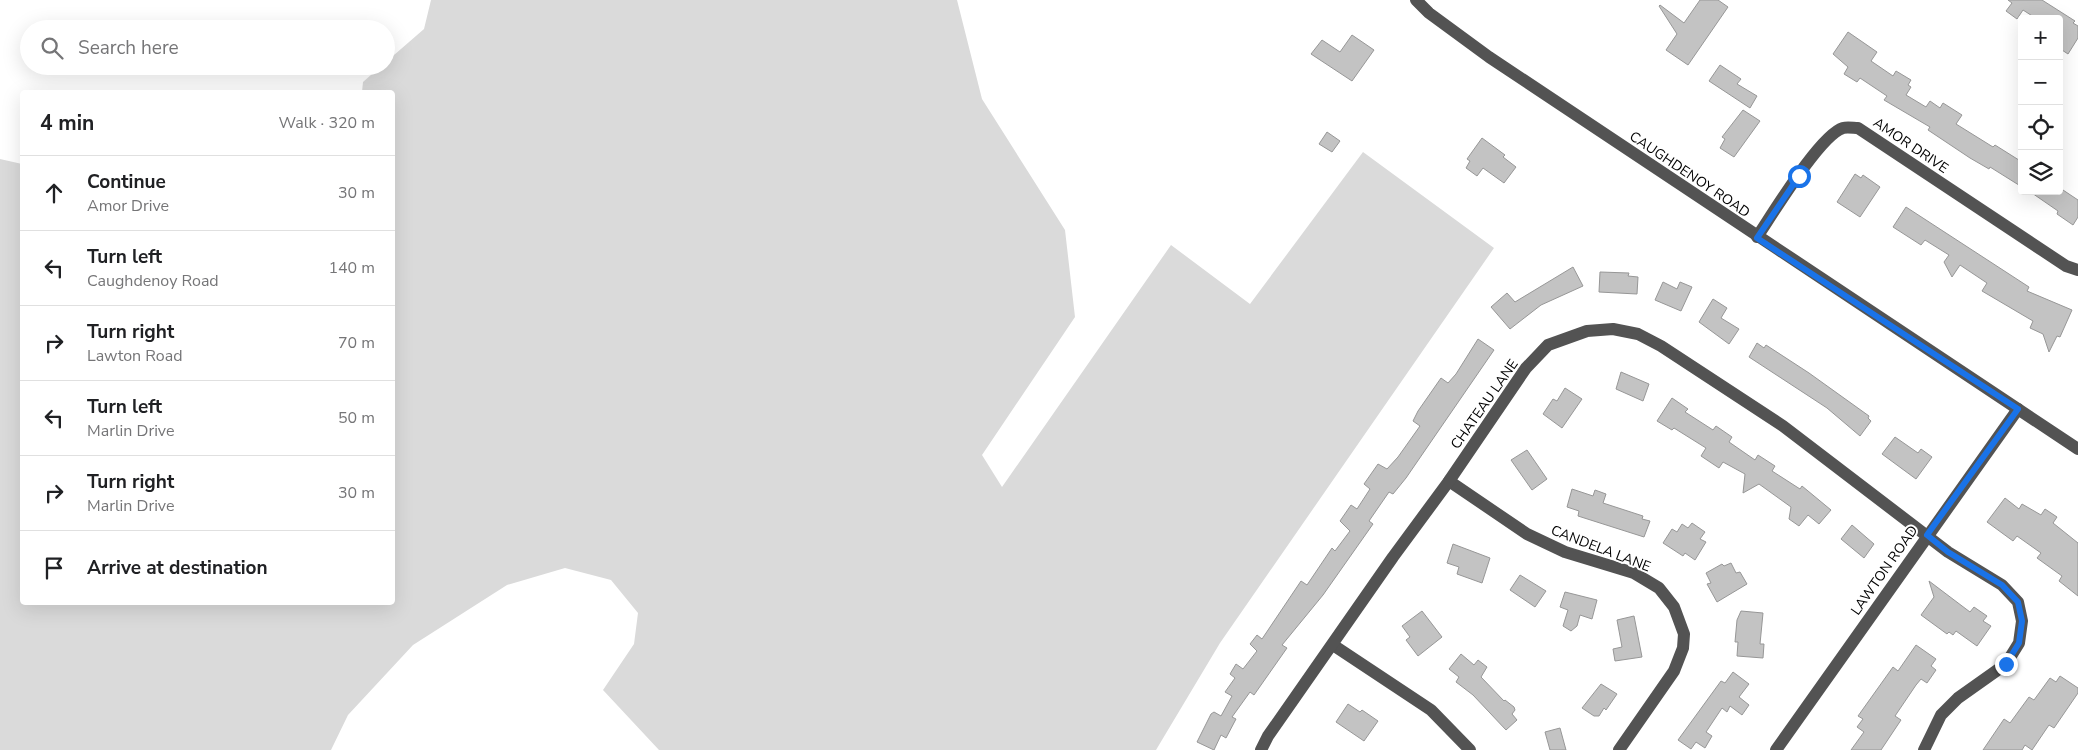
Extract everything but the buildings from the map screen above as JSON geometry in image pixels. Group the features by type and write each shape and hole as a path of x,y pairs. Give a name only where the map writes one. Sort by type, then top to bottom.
{"street":[{"name":"CAUGHDENOY ROAD","path":"1416,0 1430,13 1489,56 1757,238 2078,450"},
{"name":"AMOR DRIVE","path":"1757,238 1799,176 1828,138 1842,128 1858,128 2066,266 2078,270"},
{"name":"CHATEAU LANE","path":"1261,750 1393,557 1449,481 1526,368 1548,345 1587,331 1613,329 1638,334 1661,346 1783,426 1948,552 2002,585 2018,602 2022,621 2019,643 2006,664 1958,698 1942,715 1924,750"},
{"name":"LAWTON ROAD","path":"1776,750 2018,409"},
{"name":"CANDELA LANE","path":"1449,481 1527,534 1565,552 1634,574 1659,588 1674,607 1684,634 1683,648 1674,671 1619,750"},
{"path":"1333,645 1430,710 1470,750"}],"shaded area":[{"path":"431,0 957,0 982,99 1065,230 1075,317 982,455 1002,487 1171,245 1250,304 1363,152 1494,248 1220,643 1156,750 659,750 603,690 634,644 638,613 611,580 565,568 507,585 413,645 348,715 331,750 0,750 0,159 20,164 20,605 395,605 395,90 362,90 363,82 371,75 395,75 395,54 424,29"}],"route":[{"path":"1799,176 1757,238 2018,409 1927,535 1948,552 2002,585 2018,602 2022,621 2019,643 2006,664"}]}
